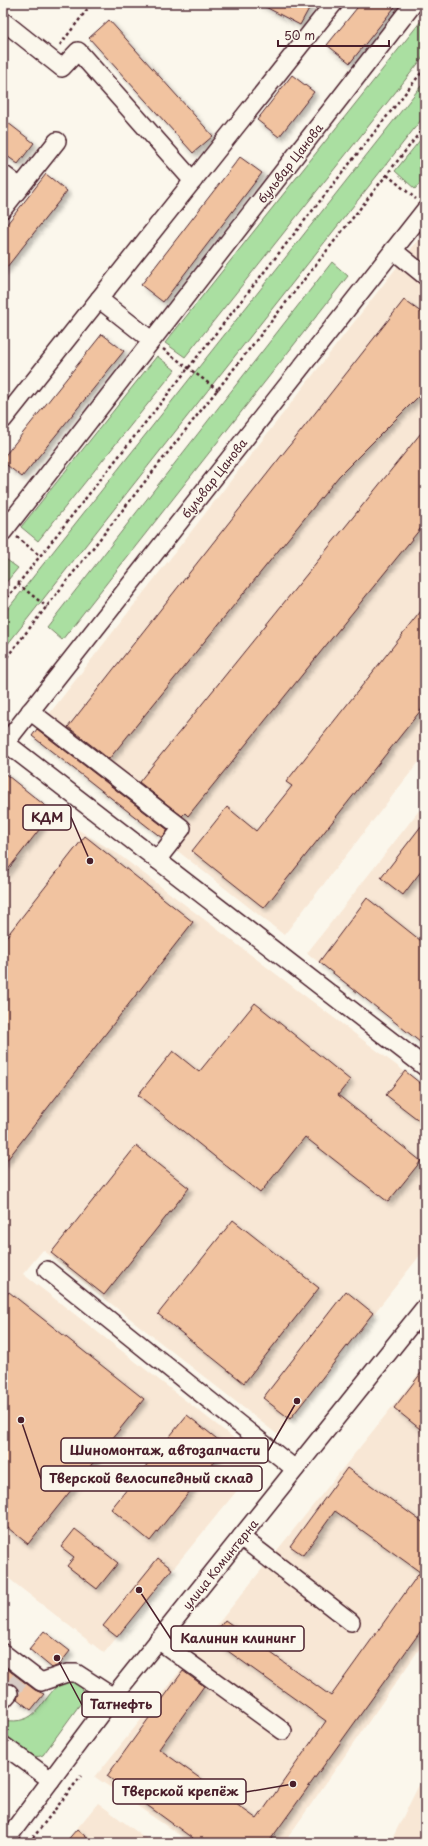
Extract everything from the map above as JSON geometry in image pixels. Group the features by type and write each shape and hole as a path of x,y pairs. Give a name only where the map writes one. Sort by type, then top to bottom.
{"street":[{"path":"3,420 9,401 99,299 334,3"},
{"name":"бульвар Цанова","path":"4,530 414,3"},
{"path":"3,21 62,68 78,51 193,181"},
{"path":"3,209 57,141"},
{"path":"3,174 20,188"},
{"name":"бульвар Цанова","path":"4,744 422,213"},
{"path":"393,250 425,276"},
{"path":"99,299 152,340"},
{"path":"30,711 182,828 157,860"},
{"path":"4,744 425,1067"},
{"path":"47,1270 296,1469"},
{"name":"улица Коминтерна","path":"4,1843 113,1697 425,1307"},
{"path":"242,1537 351,1622"},
{"path":"158,1640 282,1731"},
{"path":"3,1653 25,1674 41,1682 67,1673 76,1672 113,1697"},
{"path":"3,1745 51,1780"}],"path":[{"path":"50,58 92,3"},
{"path":"3,603 425,68"},
{"path":"3,662 218,391 425,126"},
{"path":"387,174 422,213"},
{"path":"152,340 218,391"},
{"path":"4,530 40,556"},
{"path":"18,584 47,607"},
{"path":"29,1843 81,1776"}],"shaded area":[{"path":"425,231 425,754 284,935 32,736"},
{"path":"3,772 72,826 118,854 425,1087 425,1249 278,1435 43,1250 23,1274 262,1460 104,1653 3,1574"},
{"path":"425,803 425,1046 307,953"},
{"path":"425,1366 425,1641 284,1843 191,1843 95,1777"},
{"path":"425,1772 425,1843 390,1843 419,1785"},
{"path":"98,1803 152,1843 65,1843"}],"green space":[{"path":"425,16 425,55 185,357 165,343"},
{"path":"425,81 425,115 3,650 3,615"},
{"path":"425,134 425,177 415,189 395,171"},
{"path":"332,262 348,276 62,640 47,627"},
{"path":"157,356 175,370 38,541 21,527"},
{"path":"3,557 18,568 3,586"},
{"path":"73,1681 78,1684 81,1689 83,1700 43,1755 33,1756 28,1754 4,1735 3,1720 15,1721 31,1716 61,1682"}],"building":[{"path":"258,3 312,3 300,25"},
{"path":"361,3 398,3 350,63 327,45"},
{"path":"109,20 213,136 193,153 89,38"},
{"path":"292,75 314,92 279,137 257,120"},
{"path":"3,119 34,143 18,164 3,153"},
{"path":"240,157 262,173 163,302 141,285"},
{"path":"46,174 67,191 3,272 3,229"},
{"path":"404,300 425,315 425,390 339,476 109,759 68,727"},
{"path":"102,334 124,351 22,477 3,462 3,458"},
{"path":"425,428 425,523 188,816 185,813 182,816 139,782"},
{"path":"425,606 425,705 264,908 192,851 227,807 256,831 292,786 286,782"},
{"path":"37,729 168,830 162,838 32,736"},
{"path":"3,772 53,812 3,876"},
{"path":"425,821 425,866 403,895 381,878"},
{"path":"85,836 193,922 3,1165 3,941"},
{"path":"367,898 425,944 425,1046 319,962"},
{"path":"255,1003 350,1080 338,1095 421,1161 388,1202 305,1137 260,1193 138,1095 173,1051 199,1072"},
{"path":"405,1071 425,1087 425,1125 386,1095"},
{"path":"136,1146 189,1188 104,1295 51,1253"},
{"path":"233,1220 319,1288 244,1383 158,1314"},
{"path":"346,1291 373,1313 290,1419 263,1398"},
{"path":"9,1292 144,1399 28,1544 3,1524 3,1299"},
{"path":"425,1368 425,1433 394,1408"},
{"path":"187,1415 226,1446 150,1541 111,1509"},
{"path":"347,1468 425,1524 425,1625 268,1843 199,1843 107,1776 183,1671 204,1686 159,1749 257,1819 326,1721 211,1639 225,1620 331,1696 420,1572 335,1511 303,1555 290,1546"},
{"path":"75,1529 118,1563 97,1589 67,1566 74,1557 61,1547"},
{"path":"158,1558 172,1569 117,1637 103,1626"},
{"path":"44,1631 70,1651 59,1665 52,1668 29,1649"},
{"path":"3,1666 35,1690 44,1694 31,1710 17,1699 19,1694 16,1686 10,1683 3,1685"},
{"path":"77,1829 93,1843 65,1843"}],"tunnel":[{"path":"9,1693 23,1676"}],"place":[{"name":"КДМ","path":"90,861"},
{"name":"Шиномонтаж, автозапчасти","path":"297,1401"},
{"name":"Тверской велосипедный склад","path":"21,1420"},
{"name":"Калинин клининг","path":"139,1590"},
{"name":"Татнефть","path":"57,1658"},
{"name":"Тверской крепёж","path":"293,1784"}]}
